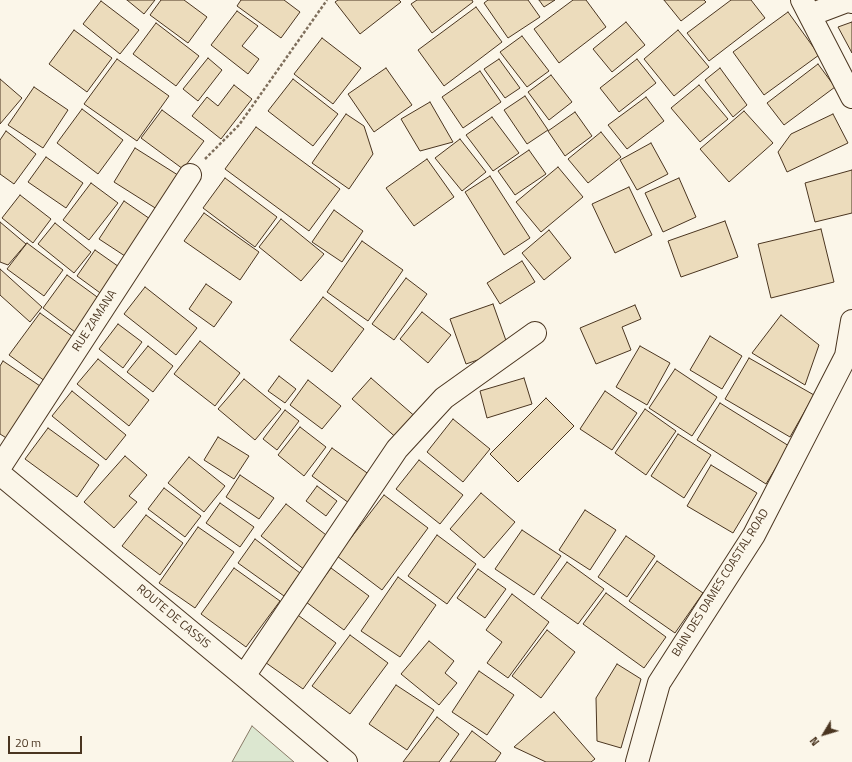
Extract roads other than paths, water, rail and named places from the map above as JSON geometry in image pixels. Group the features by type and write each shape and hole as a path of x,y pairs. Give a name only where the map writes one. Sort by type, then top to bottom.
{"street":[{"path":"852,2 847,1 806,8 852,97"},
{"name":"RUE ZAMANA","path":"0,467 190,175"},
{"name":"BAIN DES DAMES COASTAL ROAD","path":"637,762 659,683 754,535 846,356 852,320"},
{"path":"244,676 397,449 444,398 535,333"},
{"name":"ROUTE DE CASSIS","path":"0,474 346,762"}]}
